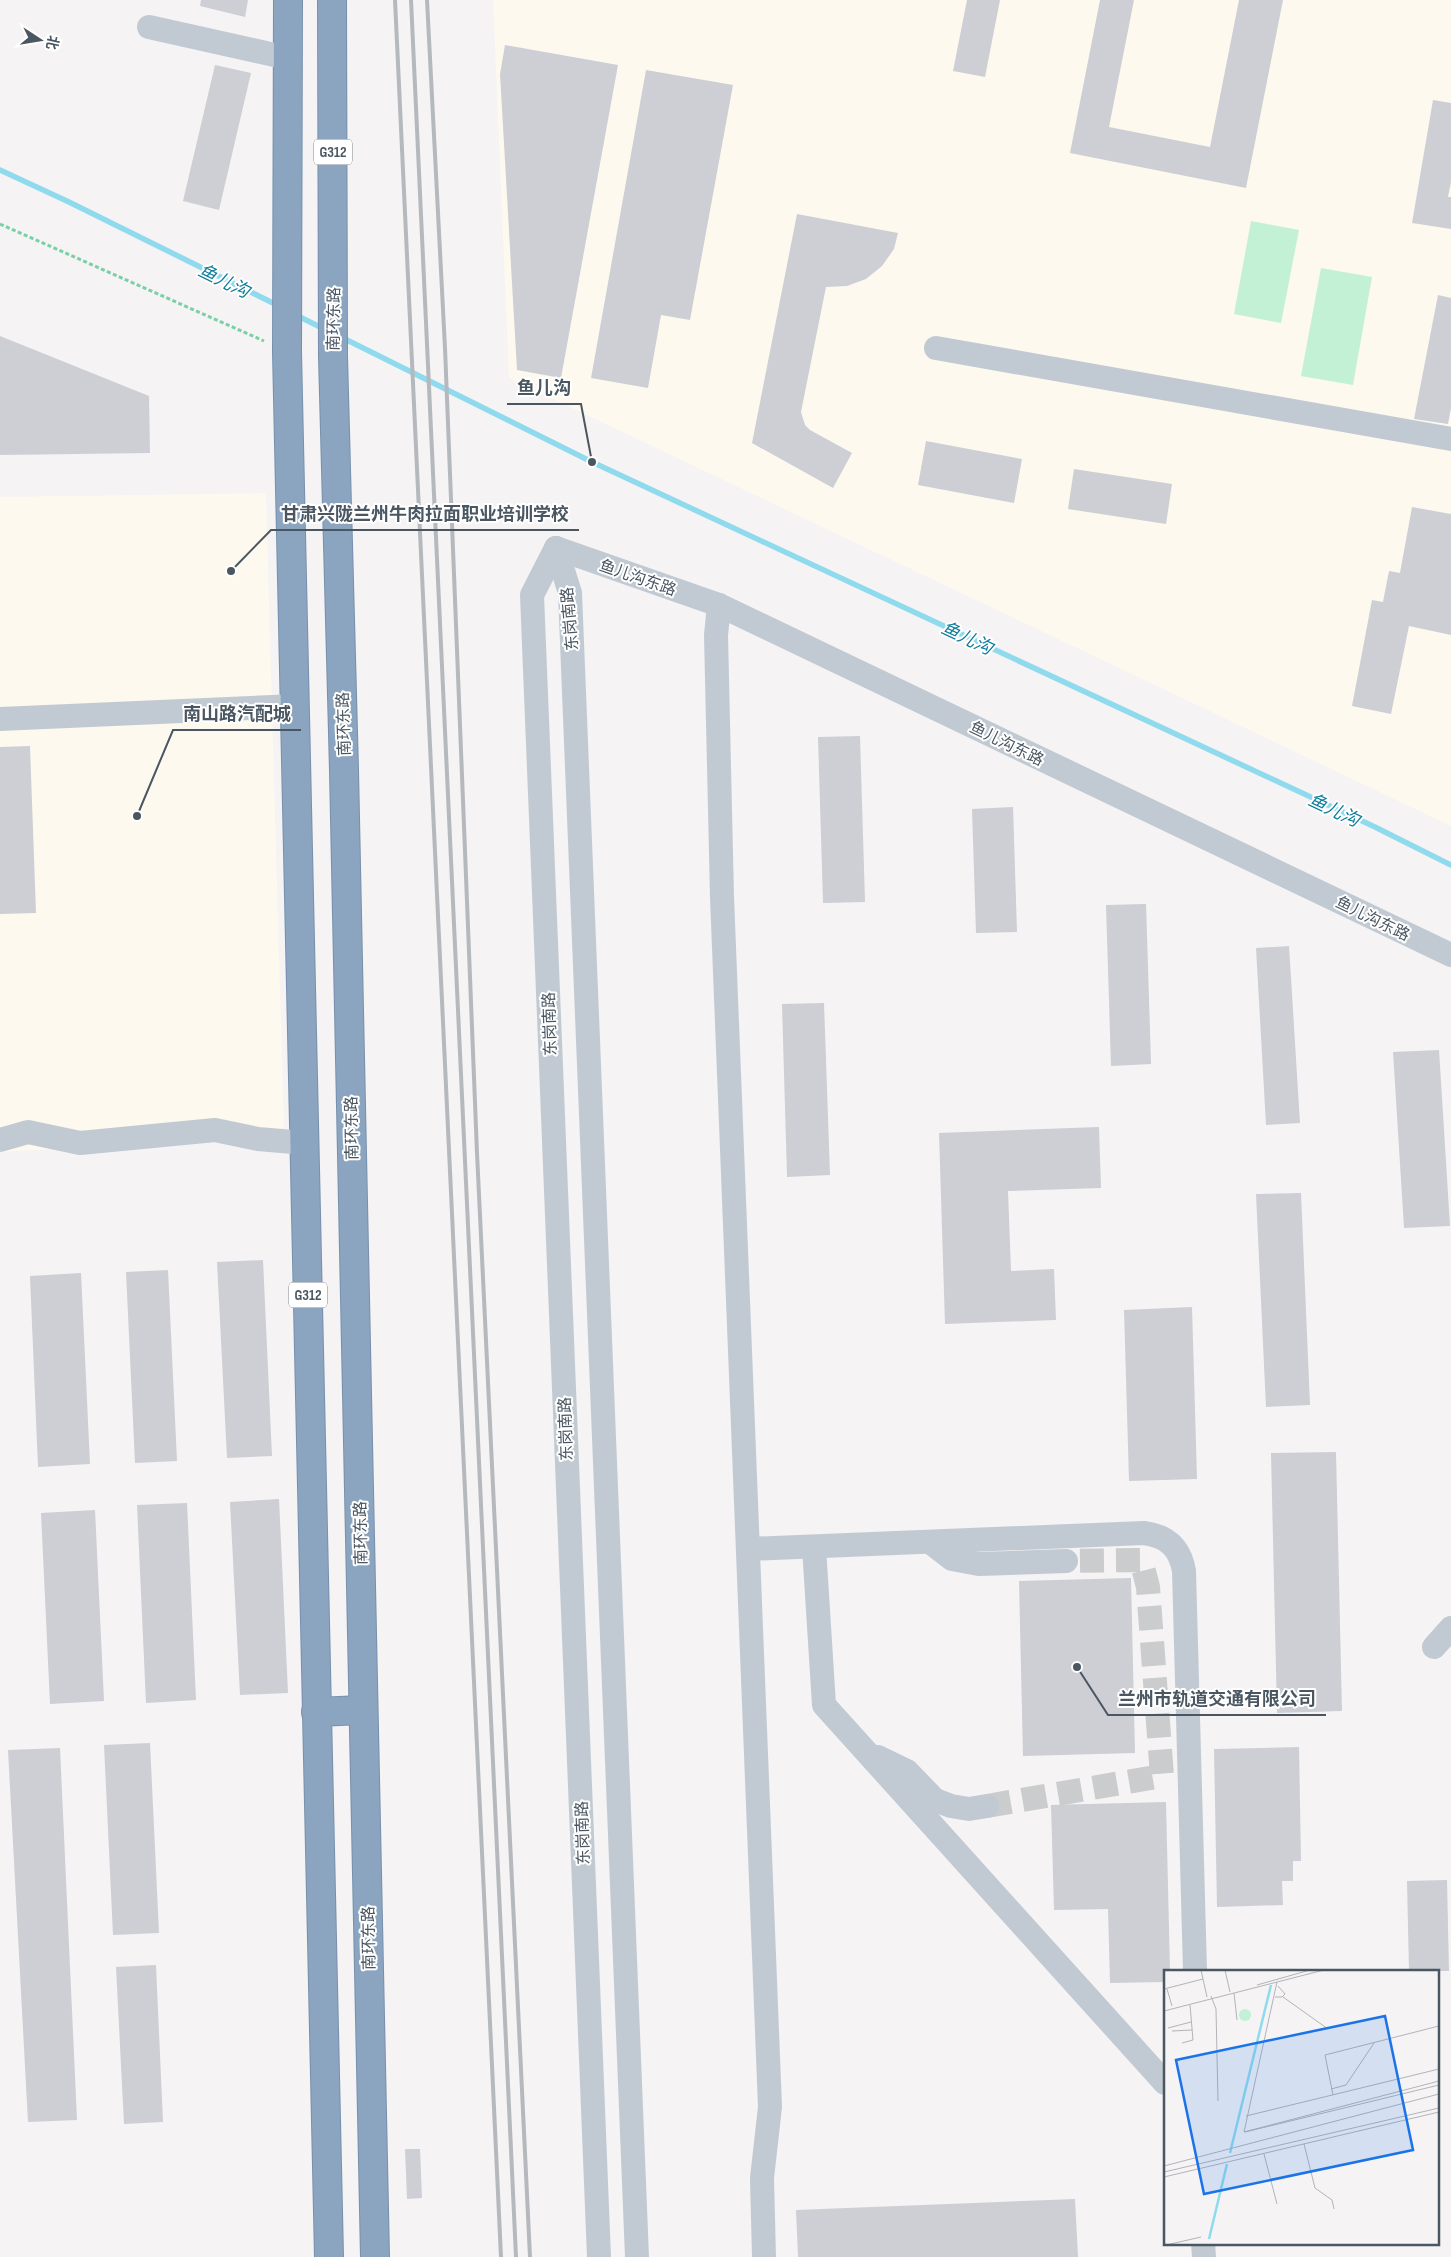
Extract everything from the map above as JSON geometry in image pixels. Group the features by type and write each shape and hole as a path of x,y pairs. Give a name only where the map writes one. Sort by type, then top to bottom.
{"highway":[{"name":"G312","path":"288,0 287,342 329,2257"},
{"name":"南环东路","path":"332,0 333,356 375,2257"},
{"path":"316,1712 363,1710"}],"street":[{"path":"149,27 288,58"},
{"path":"936,348 1451,439"},
{"name":"鱼儿沟东路","path":"556,548 719,605 1451,955"},
{"name":"东岗南路","path":"556,548 532,595 599,2257"},
{"name":"东岗南路","path":"556,548 570,593 637,2257"},
{"path":"719,605 716,635 722,898 770,2107 762,2178 764,2257"},
{"path":"0,719 296,706"},
{"path":"0,1140 28,1132 80,1143 215,1130 258,1139 305,1143"},
{"path":"748,1549 1144,1533 1168,1540 1176,1548 1182,1559 1184,1571 1195,1970"},
{"path":"930,1542 952,1560 979,1564 1066,1560"},
{"path":"814,1546 824,1705 1164,2082"},
{"path":"1434,1647 1451,1628"},
{"path":"866,1751 907,1771 935,1800 960,1808 969,1809 987,1806"},
{"path":"1204,2244 1204,2257"}],"path":[{"path":"0,224 287,342"}],"shaded area":[{"path":"493,0 1451,0 1451,826 509,378"},
{"path":"266,493 284,1135 0,1152 0,497"}],"green space":[{"path":"1251,221 1299,230 1281,323 1234,314"},
{"path":"1321,268 1372,277 1353,385 1301,376"}],"building":[{"path":"201,0 248,0 245,17 200,6"},
{"path":"967,0 1000,0 985,77 953,71"},
{"path":"1100,0 1134,0 1109,127 1210,147 1239,0 1283,0 1246,188 1070,153"},
{"path":"505,45 618,65 561,378 517,370 500,74"},
{"path":"215,65 251,73 219,210 183,201"},
{"path":"646,70 733,85 690,320 661,315 648,388 591,378"},
{"path":"1433,100 1451,103 1451,182 1448,197 1451,197 1451,229 1412,223"},
{"path":"797,214 898,233 894,249 882,266 866,279 847,286 826,287 801,412 805,425 810,430 852,453 833,488 752,443"},
{"path":"1438,295 1451,298 1451,408 1448,424 1414,419"},
{"path":"0,336 149,396 150,453 0,455"},
{"path":"926,441 1022,459 1014,503 918,485"},
{"path":"1074,469 1172,484 1166,524 1068,509"},
{"path":"1412,507 1451,514 1451,635 1409,626 1391,714 1352,706 1372,600 1383,602 1389,571 1400,573"},
{"path":"860,736 865,902 823,903 818,737"},
{"path":"30,746 36,913 0,914 0,747"},
{"path":"1013,807 1017,932 976,933 972,809"},
{"path":"1146,904 1151,1064 1111,1066 1106,905"},
{"path":"1289,946 1300,1123 1266,1125 1256,948"},
{"path":"824,1003 830,1175 787,1177 782,1004"},
{"path":"1439,1050 1450,1226 1404,1228 1393,1052"},
{"path":"1099,1127 1101,1188 1008,1191 1011,1271 1054,1269 1056,1320 945,1324 939,1133"},
{"path":"1301,1193 1310,1405 1266,1407 1256,1194"},
{"path":"263,1260 272,1456 227,1458 217,1262"},
{"path":"168,1270 177,1461 135,1463 126,1272"},
{"path":"81,1273 90,1464 38,1467 30,1276"},
{"path":"1192,1307 1197,1479 1129,1481 1124,1310"},
{"path":"1336,1452 1342,1711 1277,1713 1271,1453"},
{"path":"279,1499 288,1693 240,1695 230,1502"},
{"path":"187,1503 196,1700 146,1703 137,1505"},
{"path":"95,1510 104,1701 50,1704 41,1513"},
{"path":"1131,1578 1135,1753 1023,1756 1019,1581"},
{"path":"150,1743 159,1933 113,1935 104,1745"},
{"path":"1299,1747 1301,1861 1293,1861 1293,1881 1282,1881 1283,1905 1217,1907 1214,1749"},
{"path":"60,1748 77,2120 28,2122 8,1750"},
{"path":"1166,1802 1170,1970 1164,1970 1164,1982 1110,1983 1108,1909 1054,1910 1051,1805"},
{"path":"1447,1880 1449,1971 1409,1970 1407,1881"},
{"path":"156,1965 163,2122 124,2124 116,1967"},
{"path":"405,2149 420,2149 422,2198 407,2199"},
{"path":"1075,2199 1078,2257 798,2257 796,2210"}],"waterway":[{"name":"鱼儿沟","path":"0,170 279,306"},
{"name":"鱼儿沟","path":"296,315 326,330"},
{"name":"鱼儿沟","path":"341,337 592,462 1375,827 1451,865"}],"tunnel":[{"path":"987,1806 1162,1776 1148,1587 1141,1560 1066,1561"}],"railway":[{"path":"395,0 501,2257"},
{"path":"411,0 516,2257"},
{"path":"427,0 445,348 477,1153 530,2257"}],"place":[{"name":"鱼儿沟","path":"592,462"},
{"name":"甘肃兴陇兰州牛肉拉面职业培训学校","path":"231,571"},
{"name":"南山路汽配城","path":"137,816"},
{"name":"兰州市轨道交通有限公司","path":"1077,1667"}]}
